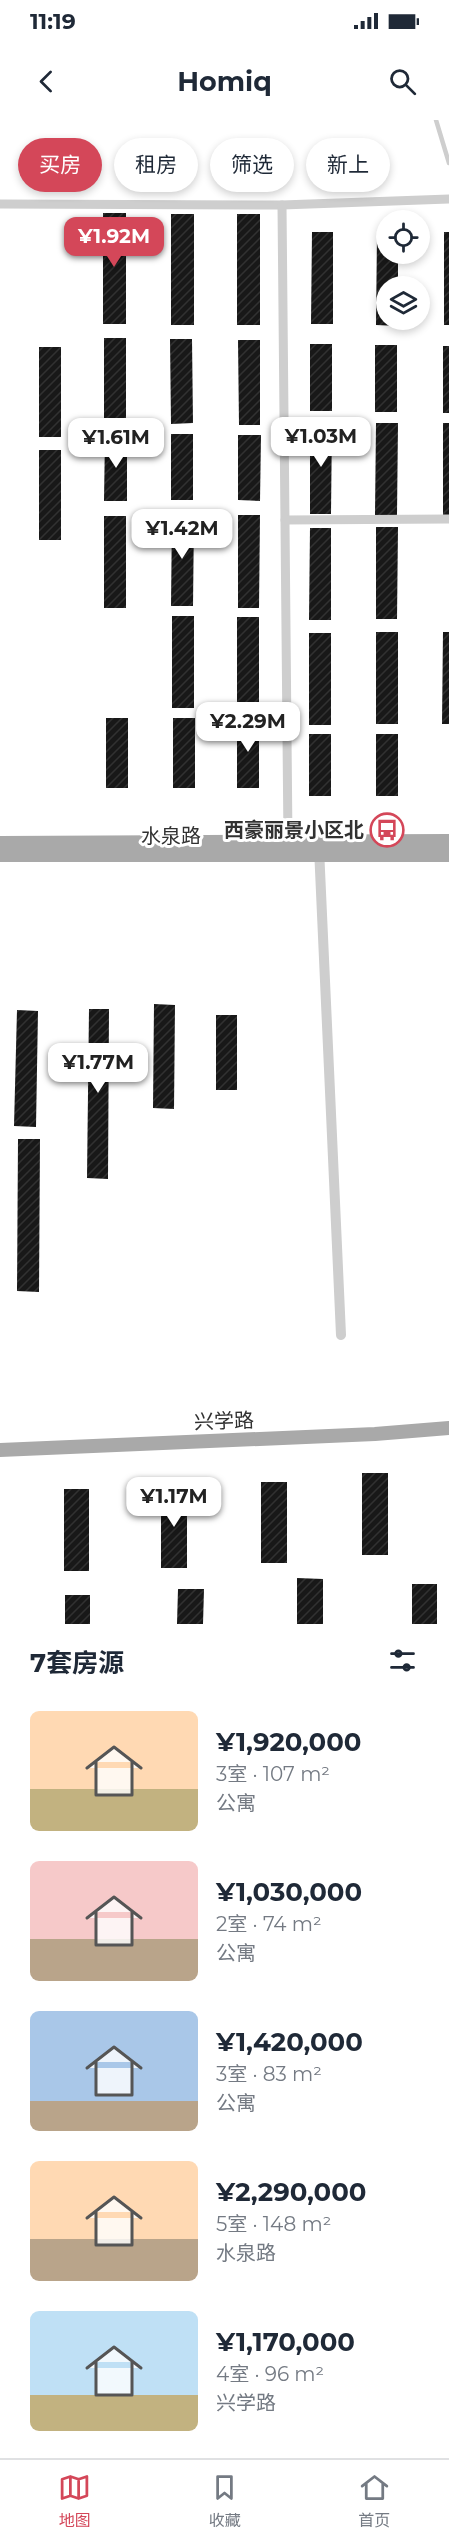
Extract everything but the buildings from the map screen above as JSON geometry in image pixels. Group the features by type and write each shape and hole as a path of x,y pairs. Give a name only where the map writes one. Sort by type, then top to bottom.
{"main road":[{"name":"水泉路","path":"0,855 319,849 449,841"},
{"name":"水泉路","path":"0,843 288,842 319,849 449,855"},
{"name":"兴学路","path":"0,1450 363,1435 449,1428"}],"street":[{"path":"0,204 282,205 449,199"},
{"path":"282,205 288,842"},
{"path":"285,520 449,519"},
{"path":"319,849 341,1335"}],"lane":[{"path":"436,120 449,163"}],"place":[{"name":"西豪丽景小区北","path":"387,830"}]}
